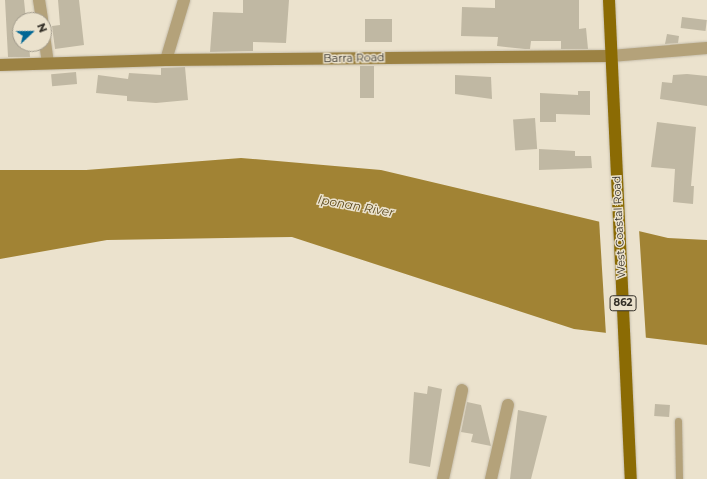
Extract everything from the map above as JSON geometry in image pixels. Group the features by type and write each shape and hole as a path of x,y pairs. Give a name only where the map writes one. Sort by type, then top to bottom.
{"main road":[{"name":"West Coastal Road","path":"609,0 631,479"}],"street":[{"path":"39,0 41,12"},
{"path":"166,60 184,0"},
{"name":"Barra Road","path":"0,65 48,62 166,60 611,56 707,48"},
{"path":"47,52 48,62"},
{"path":"443,479 462,390"},
{"path":"491,479 508,405"}],"lane":[{"path":"678,421 679,479"}],"water":[{"name":"Iponan River","path":"241,158 381,170 668,238 707,240 707,345 574,329 292,237 107,240 0,259 0,170 86,170"}],"pier":[{"path":"599,219 639,229 646,340 606,335"}],"building":[{"path":"5,0 24,0 25,12 12,12 12,52 30,52 30,57 8,57"},
{"path":"58,0 79,0 84,45 55,49 52,26 60,25"},
{"path":"243,0 289,0 286,43 253,42 253,51 210,52 213,12 243,13"},
{"path":"495,0 579,0 579,29 586,28 588,49 561,49 561,41 531,41 530,49 525,49 497,46 498,37 461,36 462,7 495,8"},
{"path":"682,17 707,20 705,31 681,28"},
{"path":"365,19 392,19 392,42 365,42"},
{"path":"667,34 679,36 678,43 665,44"},
{"path":"360,66 374,66 374,98 360,98"},
{"path":"185,67 188,100 156,103 127,101 127,96 96,93 98,75 128,79 129,73 161,75 161,68"},
{"path":"76,72 77,84 52,86 51,74"},
{"path":"687,74 707,76 707,106 660,99 662,82 672,83 673,75"},
{"path":"455,75 491,77 492,99 455,94"},
{"path":"578,91 590,91 590,115 556,114 556,122 540,122 540,93 578,95"},
{"path":"535,118 537,149 515,150 513,120"},
{"path":"657,122 696,127 691,186 694,186 693,204 673,202 675,169 651,167"},
{"path":"539,149 575,151 575,156 591,156 592,168 539,170"},
{"path":"428,386 442,389 430,467 409,463 414,392 427,394"},
{"path":"467,402 481,405 491,446 471,442 473,434 461,432"},
{"path":"655,404 670,405 669,417 654,416"},
{"path":"518,410 547,416 531,479 510,479"}]}
